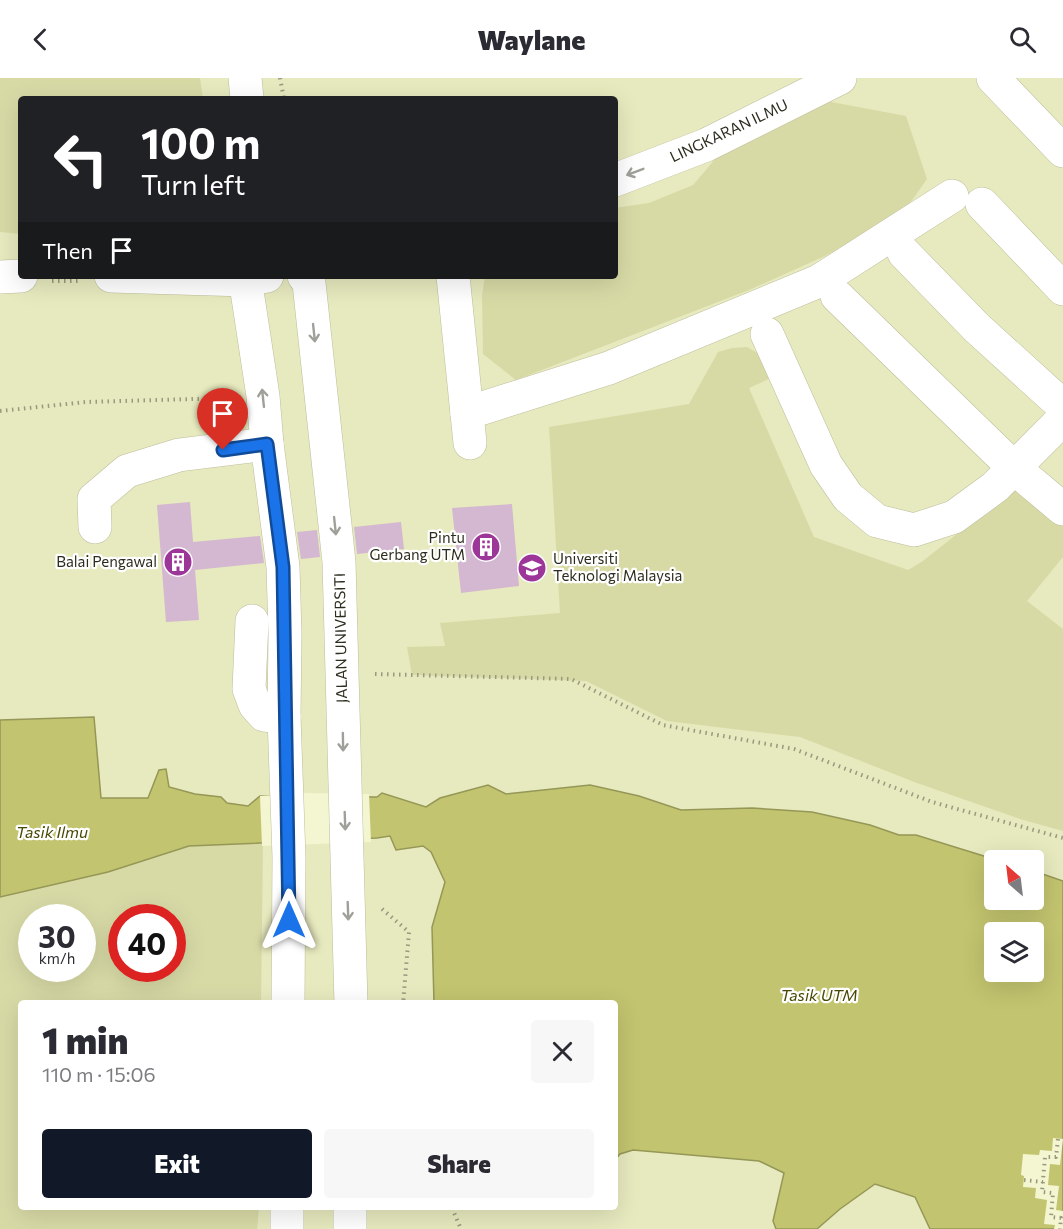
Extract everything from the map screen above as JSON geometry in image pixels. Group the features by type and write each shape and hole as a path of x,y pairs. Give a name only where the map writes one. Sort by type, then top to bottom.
{"street":[{"path":"245,78 247,96"},
{"name":"LINGKARAN ILMU","path":"618,179 706,145 840,78"},
{"path":"993,78 1063,150"},
{"path":"453,279 469,428 819,281 967,200 1063,288"},
{"path":"904,253 977,328 1063,406"},
{"path":"0,277 18,276"},
{"path":"254,279 267,444 283,567 284,717 289,857 288,1000"},
{"name":"JALAN UNIVERSITI","path":"306,279 309,283 339,562 351,1000"},
{"path":"837,296 1014,468 1063,509"},
{"path":"767,333 826,465 848,497 877,521 914,530 954,517 995,487 1063,419"},
{"path":"95,527 94,499 127,471 178,455 267,444"},
{"path":"252,621 249,689 255,705 264,715 284,717"},
{"path":"287,1210 287,1229"},
{"path":"350,1210 350,1229"}],"path":[{"path":"280,78 283,96"},
{"path":"0,411 86,402 263,396"},
{"path":"342,674 571,679 663,725 794,749 932,802 1063,838"},
{"path":"374,902 409,932 403,1000"},
{"path":"1058,1139 1056,1157 1045,1156 1042,1192 1053,1193 1051,1217 1061,1218 1060,1229"},
{"path":"1024,1180 1042,1182"},
{"path":"453,1210 461,1229"}],"shaded area":[{"name":"Universiti Teknologi Malaysia","path":"0,78 1063,78 1063,1229 0,1229"},
{"path":"0,78 200,78 203,96 18,96 18,234 0,232"},
{"path":"826,101 906,116 927,179 903,213 825,256 749,290 516,380 483,354 482,296 485,279 618,279 618,208 649,203 693,185 716,158"},
{"path":"747,347 761,355 771,378 749,388 814,537 908,570 923,561 1016,487 1063,520 1063,557 1027,601 1063,629 1063,831 1020,819 917,783 800,737 667,721 586,681 412,675 407,647 445,646 440,623 560,613 549,427 689,404 718,352"},
{"path":"263,843 261,1000 18,1000 18,1210 259,1210 257,1229 0,1229 0,897 108,872 189,846"}],"water":[{"name":"Tasik UTM","path":"94,717 101,798 148,798 159,770 166,769 169,787 195,794 221,797 227,803 248,806 260,796 377,797 382,793 426,807 440,798 488,785 506,794 590,785 639,796 681,810 752,808 812,812 870,825 899,835 916,835 984,856 984,910 1044,910 1044,874 1063,881 1063,1229 930,1229 915,1197 875,1184 817,1229 776,1229 773,1221 784,1173 759,1161 633,1150 618,1156 618,1000 434,1000 432,927 445,882 431,852 423,846 396,850 390,836 189,846 108,872 0,897 0,720"}],"pier":[{"path":"308,793 369,794 371,842 262,846 260,796"},
{"path":"1053,1138 1063,1139 1060,1165 1050,1164 1048,1185 1059,1186 1056,1210 1063,1211 1063,1229 1054,1229 1055,1225 1044,1224 1047,1200 1035,1198 1036,1188 1023,1187 1024,1176 1021,1175 1023,1154 1039,1155 1040,1150 1052,1151"}],"building":[{"name":"Balai Pengawal","path":"190,502 193,542 260,536 264,563 195,570 199,620 166,622 157,505"},
{"name":"Pintu Gerbang UTM","path":"512,504 519,586 461,593 452,508"},
{"path":"401,522 404,549 357,554 354,527"},
{"path":"317,530 320,557 301,559 297,532"}],"place":[{"name":"Pintu Gerbang UTM","path":"486,547"},
{"name":"Balai Pengawal","path":"178,562"},
{"name":"Universiti Teknologi Malaysia","path":"532,568"}],"route":[{"path":"223,450 267,444 283,567 289,920"}],"water label":[{"name":"Tasik Ilmu","path":"52,832"}]}
